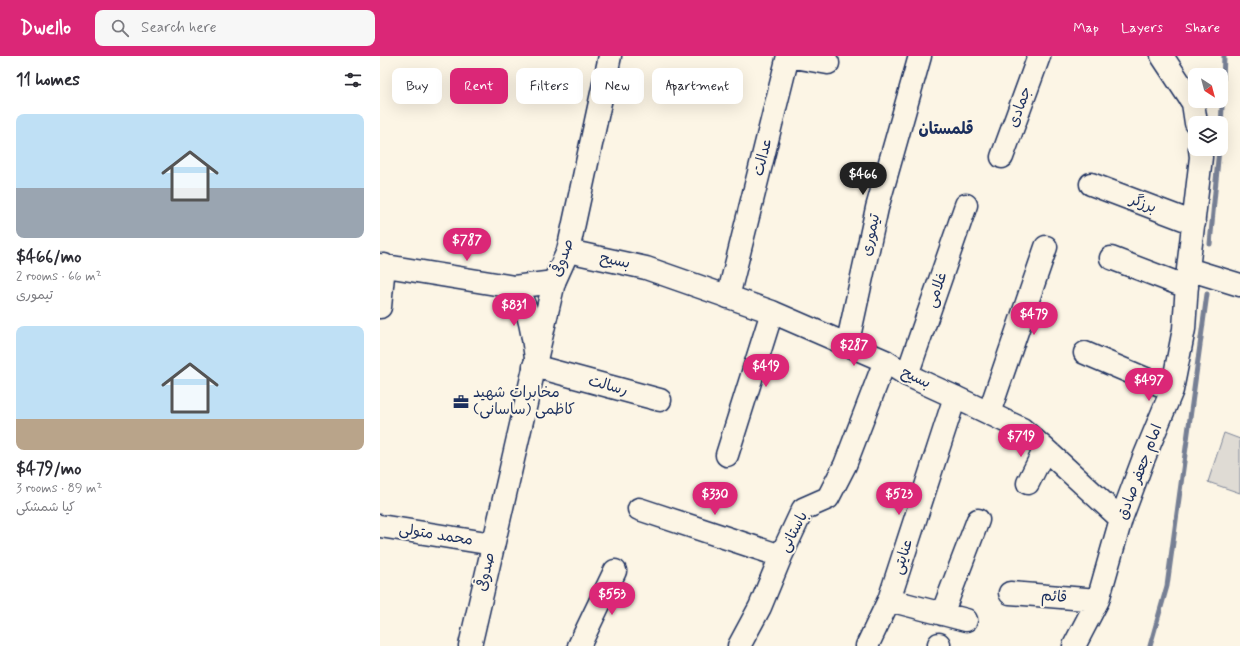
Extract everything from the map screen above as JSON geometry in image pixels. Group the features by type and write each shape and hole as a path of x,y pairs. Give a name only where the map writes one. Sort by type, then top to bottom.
{"street":[{"name":"صدوقی","path":"470,646 554,282 568,251 610,56"},
{"name":"عدالت","path":"728,296 788,56 828,63"},
{"name":"تیموری","path":"848,346 877,208 920,56"},
{"name":"جمادی","path":"1002,157 1039,56"},
{"path":"1162,56 1195,113"},
{"name":"امام جعفر صادق","path":"1074,646 1098,600 1121,519 1143,460 1172,390 1184,329 1201,156"},
{"name":"برزگر","path":"1091,184 1194,223"},
{"name":"غلامی","path":"907,375 966,205"},
{"path":"989,413 1046,247"},
{"name":"بسیح","path":"568,251 646,268 728,296 772,312 885,362 907,375 1022,429 1121,519"},
{"path":"1111,258 1188,278 1240,285"},
{"path":"380,307 382,265 514,287 554,282"},
{"path":"514,287 527,310 531,324 535,362"},
{"path":"727,455 772,312"},
{"path":"1085,353 1172,390"},
{"name":"رسالت","path":"535,362 660,400"},
{"name":"باستانی","path":"739,646 760,607 781,556 803,509 828,498 846,465 885,362"},
{"name":"عنایتی","path":"867,646 889,600 955,397"},
{"path":"1028,483 1045,449"},
{"path":"639,509 781,556"},
{"path":"942,614 978,520"},
{"name":"محمد متولی","path":"380,526 493,544"},
{"path":"579,646 615,571"},
{"name":"قائم","path":"1010,593 1098,600"},
{"path":"889,600 966,620"}],"shaded area":[{"path":"1224,433 1240,439 1240,493 1208,482"}],"waterway":[{"path":"1222,116 1224,56"},
{"path":"1210,244 1218,156"},
{"path":"1150,646 1167,586 1207,294"}],"place":[{"name":"مخابرات شهید کاظمی (ساسانی)","path":"461,402"}],"district":[{"name":"قلمستان","path":"946,129"}]}
